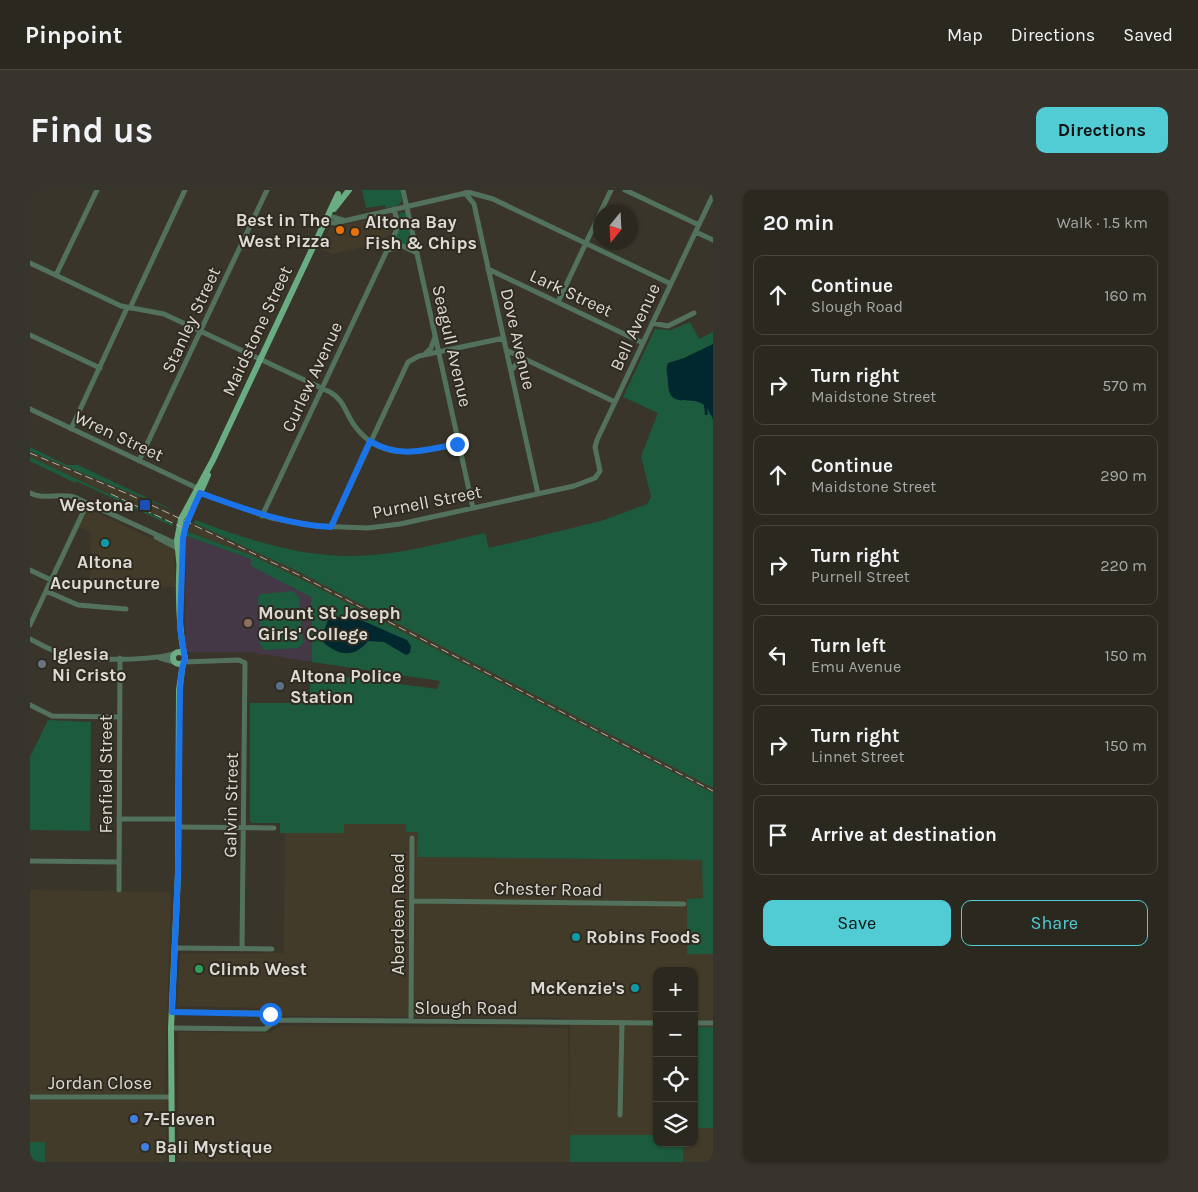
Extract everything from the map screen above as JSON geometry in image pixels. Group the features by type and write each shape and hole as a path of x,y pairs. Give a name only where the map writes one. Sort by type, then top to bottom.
{"main road":[{"path":"337,191 343,196 349,192"},
{"name":"Maidstone Street","path":"172,1162 171,1028 178,827 181,657 179,546 182,519 199,491 327,219 337,191"},
{"name":"Maidstone Street","path":"327,219 349,192"},
{"path":"175,662 181,657"},
{"name":"Maidstone Street","path":"175,662 180,690"},
{"name":"Maidstone Street","path":"168,1162 171,1126"}],"street":[{"path":"56,275 97,190"},
{"path":"71,429 185,190"},
{"name":"Stanley Street","path":"139,461 267,190"},
{"name":"Seagull Avenue","path":"403,190 474,508"},
{"path":"558,302 611,190"},
{"path":"625,190 699,225"},
{"path":"490,191 493,199"},
{"path":"327,219 335,223 469,192 493,199 671,284"},
{"name":"Dove Avenue","path":"469,192 474,206 538,494"},
{"name":"Bell Avenue","path":"599,473 595,445 713,195"},
{"path":"474,206 478,200 486,196"},
{"name":"Curlew Avenue","path":"262,516 398,226 394,209"},
{"path":"696,232 713,240"},
{"path":"387,250 403,246 417,253"},
{"path":"30,263 129,308 161,312 322,388 340,399 360,432 370,441 387,449 405,453 460,443"},
{"name":"Lark Street","path":"488,270 643,343"},
{"path":"492,286 496,279 505,277"},
{"path":"652,323 668,326 694,313"},
{"path":"30,335 100,368"},
{"path":"331,527 407,365 431,348 435,337"},
{"path":"422,356 504,338"},
{"path":"506,350 615,402"},
{"path":"422,356 432,357 442,364"},
{"path":"511,371 518,362 526,360"},
{"name":"Wren Street","path":"30,409 199,491"},
{"path":"360,432 376,429"},
{"name":"Purnell Street","path":"199,491 262,516 316,526 376,528 581,484 599,473"},
{"path":"30,493 40,497 70,496 151,534 162,542 179,546"},
{"path":"30,625 88,504"},
{"path":"30,570 51,580"},
{"path":"46,591 78,605 126,609"},
{"path":"30,639 71,656 120,658 181,657"},
{"name":"Galvin Street","path":"181,657 197,660 245,662 242,948"},
{"name":"Fenfield Street","path":"119,890 120,658"},
{"path":"157,658 175,662"},
{"path":"30,705 52,716 120,717"},
{"path":"119,819 178,819"},
{"path":"178,827 274,828"},
{"name":"Aberdeen Road","path":"411,1021 412,838"},
{"path":"30,861 119,862"},
{"name":"Chester Road","path":"412,901 684,904"},
{"path":"175,948 272,948"},
{"name":"Slough Road","path":"172,1012 265,1013 270,1014 276,1020"},
{"name":"Slough Road","path":"171,1028 265,1029 276,1020 653,1023"},
{"path":"620,1115 622,1023"},
{"path":"698,1023 713,1023"},
{"name":"Jordan Close","path":"30,1097 171,1097"}],"shaded area":[{"path":"382,216 389,217 394,226 385,242 333,254 321,249 330,228"},
{"path":"30,451 116,486 178,515 173,524 30,457"},
{"path":"87,510 91,510 174,549 176,587 89,586 91,533 79,527"},
{"path":"191,522 297,571 713,788 713,793 299,578 251,555 188,532"},
{"name":"Mount St Joseph Girls' College","path":"186,536 251,559 251,566 311,597 312,662 250,652 187,652 185,650"},
{"path":"344,824 406,824 418,832 418,857 702,860 703,899 688,899 687,954 713,954 713,1027 698,1027 698,967 653,967 653,1135 570,1135 570,1018 280,1016 270,1008 177,1006 180,954 284,953 285,833 344,833"},
{"path":"30,890 171,892 165,1094 30,1094"},
{"path":"281,1026 568,1028 570,1162 178,1162 178,1032 270,1033"},
{"path":"30,1100 167,1100 166,1162 45,1162 45,1142 30,1142"},
{"path":"698,1128 713,1128 713,1162 683,1162 683,1147 698,1147"}],"green space":[{"path":"362,190 401,190 402,201 398,205 386,208 385,205 366,208"},
{"path":"401,212 406,213 412,246 393,243 400,226 399,215"},
{"path":"690,322 699,339 713,332 713,788 297,571 194,523 195,520 282,548 327,555 350,556 401,551 485,533 489,548 601,521 647,504 651,497 641,456 658,413 623,397 655,329 671,330"},
{"path":"30,447 67,465 78,465 179,513 30,451"},
{"path":"30,457 173,524 172,526 76,481 75,483 30,461"},
{"path":"188,532 251,555 299,578 713,793 713,954 687,954 687,899 703,898 702,860 417,857 418,832 406,832 406,824 344,824 344,833 280,833 280,823 252,823 250,821 250,703 310,703 310,672 437,689 440,681 312,662 311,597 251,566 251,559 186,536"},
{"path":"293,591 299,597 303,643 298,648 264,650 260,644 258,597 261,594"},
{"path":"48,720 91,722 90,831 30,830 30,757"},
{"path":"698,1027 713,1027 713,1128 698,1128"},
{"path":"570,1135 653,1135 653,1147 683,1147 683,1162 570,1162"},
{"path":"30,1142 45,1142 45,1162 30,1162"}],"water":[{"path":"713,344 713,419 707,408 708,415 705,415 704,405 699,402 672,397 669,392 667,366 668,363 684,358"},
{"path":"343,616 367,623 407,640 411,646 410,653 406,655 384,642 368,641 363,647 351,653 339,652 333,649 321,640 328,620"}],"railway":[{"path":"30,453 128,494 299,575 713,791"},
{"path":"111,494 181,527"}],"place":[{"name":"Best in The West Pizza","path":"340,230"},
{"name":"Altona Bay Fish & Chips","path":"355,232"},
{"name":"Westona","path":"145,505"},
{"name":"Altona Acupuncture","path":"105,543"},
{"name":"Mount St Joseph Girls' College","path":"248,623"},
{"name":"Iglesia Ni Cristo","path":"42,664"},
{"name":"Altona Police Station","path":"280,686"},
{"name":"Robins Foods","path":"576,937"},
{"name":"Climb West","path":"199,969"},
{"name":"McKenzie's","path":"635,988"},
{"name":"7-Eleven","path":"134,1119"},
{"name":"Bali Mystique","path":"145,1147"}],"route":[{"path":"270,1014 172,1012 178,872 180,690 182,668 185,661 180,628 180,570 183,533 200,493 258,515 331,527 370,441 392,451 405,453 416,453 457,444"}]}
